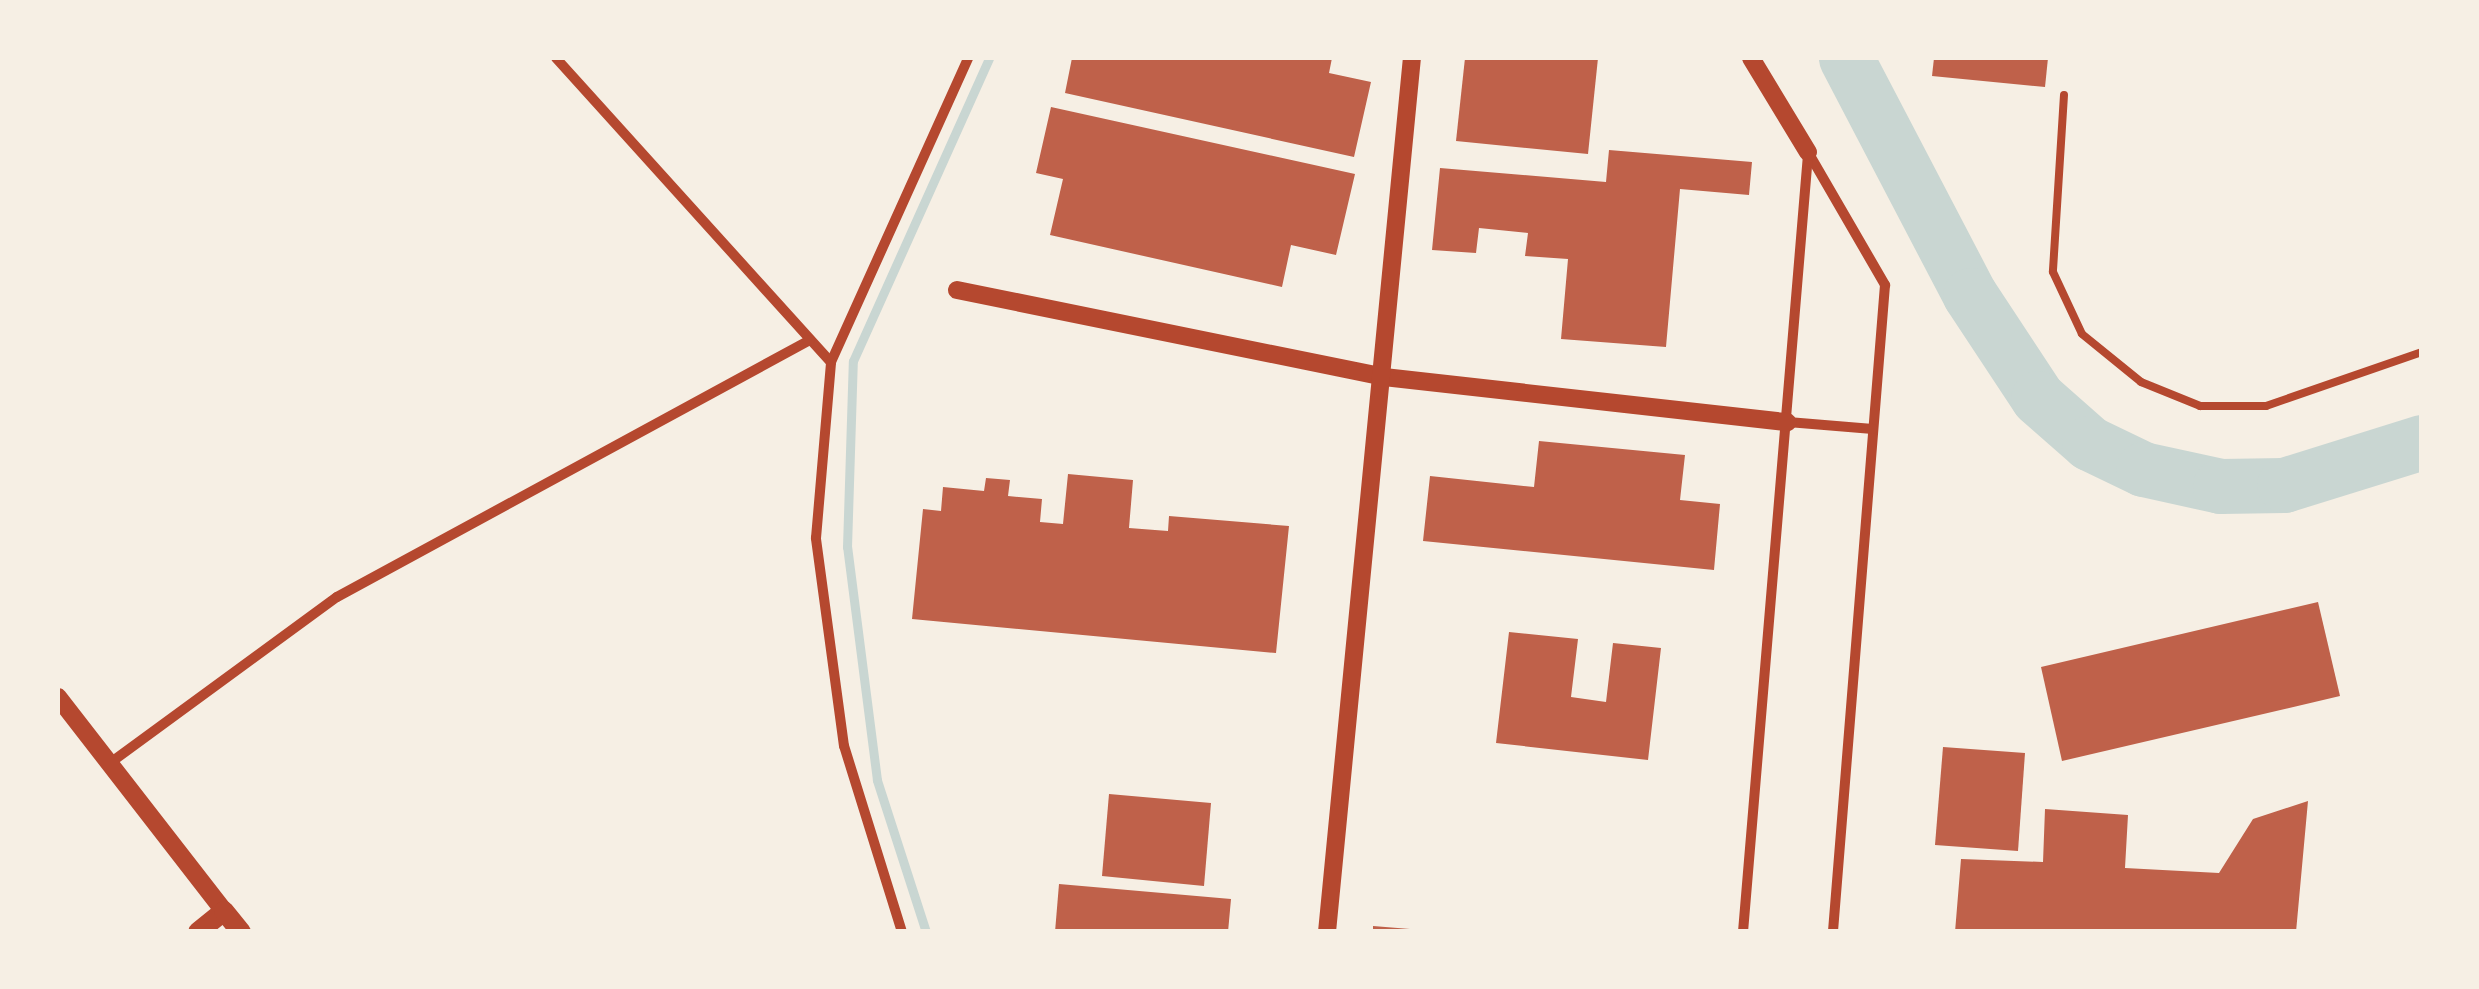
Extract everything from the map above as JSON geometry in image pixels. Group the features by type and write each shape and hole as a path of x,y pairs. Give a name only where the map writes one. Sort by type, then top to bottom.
{"main road":[{"path":"198,932 224,911 241,932"}],"street":[{"path":"556,58 831,362"},
{"path":"902,932 844,746 816,538 831,362 968,58"},
{"path":"1328,932 1412,58"},
{"path":"1752,58 1885,285 1834,932"},
{"path":"1743,932 1808,152"},
{"path":"957,290 1384,378 1873,429"},
{"path":"110,763 336,596 810,340"},
{"path":"58,697 224,911"}],"lane":[{"path":"2064,95 2053,272 2082,334 2141,382 2200,406 2266,406 2422,352"}],"building":[{"path":"1072,58 1332,58 1329,73 1371,82 1354,157 1065,93"},
{"path":"1465,58 1598,58 1588,154 1456,141"},
{"path":"1934,58 2048,58 2045,87 1932,76"},
{"path":"1051,107 1355,174 1336,255 1291,245 1282,287 1050,235 1063,179 1036,173"},
{"path":"1609,150 1752,162 1749,195 1680,189 1666,347 1561,339 1568,259 1525,256 1528,233 1479,228 1476,253 1432,250 1440,168 1606,182"},
{"path":"1539,441 1685,455 1680,500 1720,504 1714,570 1423,541 1430,476 1534,487"},
{"path":"1068,474 1133,480 1129,528 1168,531 1169,516 1289,526 1276,653 912,619 923,509 941,511 943,487 984,491 986,478 1010,480 1008,496 1042,499 1040,522 1063,524"},
{"path":"2318,602 2340,696 2062,761 2041,667"},
{"path":"1509,632 1578,639 1571,697 1606,702 1613,643 1661,648 1648,760 1496,743"},
{"path":"1943,747 2025,753 2018,851 1935,845"},
{"path":"1109,794 1211,803 1204,886 1102,876"},
{"path":"2308,801 2296,932 1955,932 1961,859 2043,862 2045,809 2128,815 2125,868 2219,873 2253,819"},
{"path":"1059,884 1231,899 1228,932 1055,932"},
{"path":"1373,926 1410,929 1410,932 1373,932"}],"waterway":[{"path":"926,932 877,780 847,547 853,361 989,58"},
{"path":"1846,58 1970,295 2038,398 2089,443 2143,469 2220,486 2284,485 2422,442"}]}
